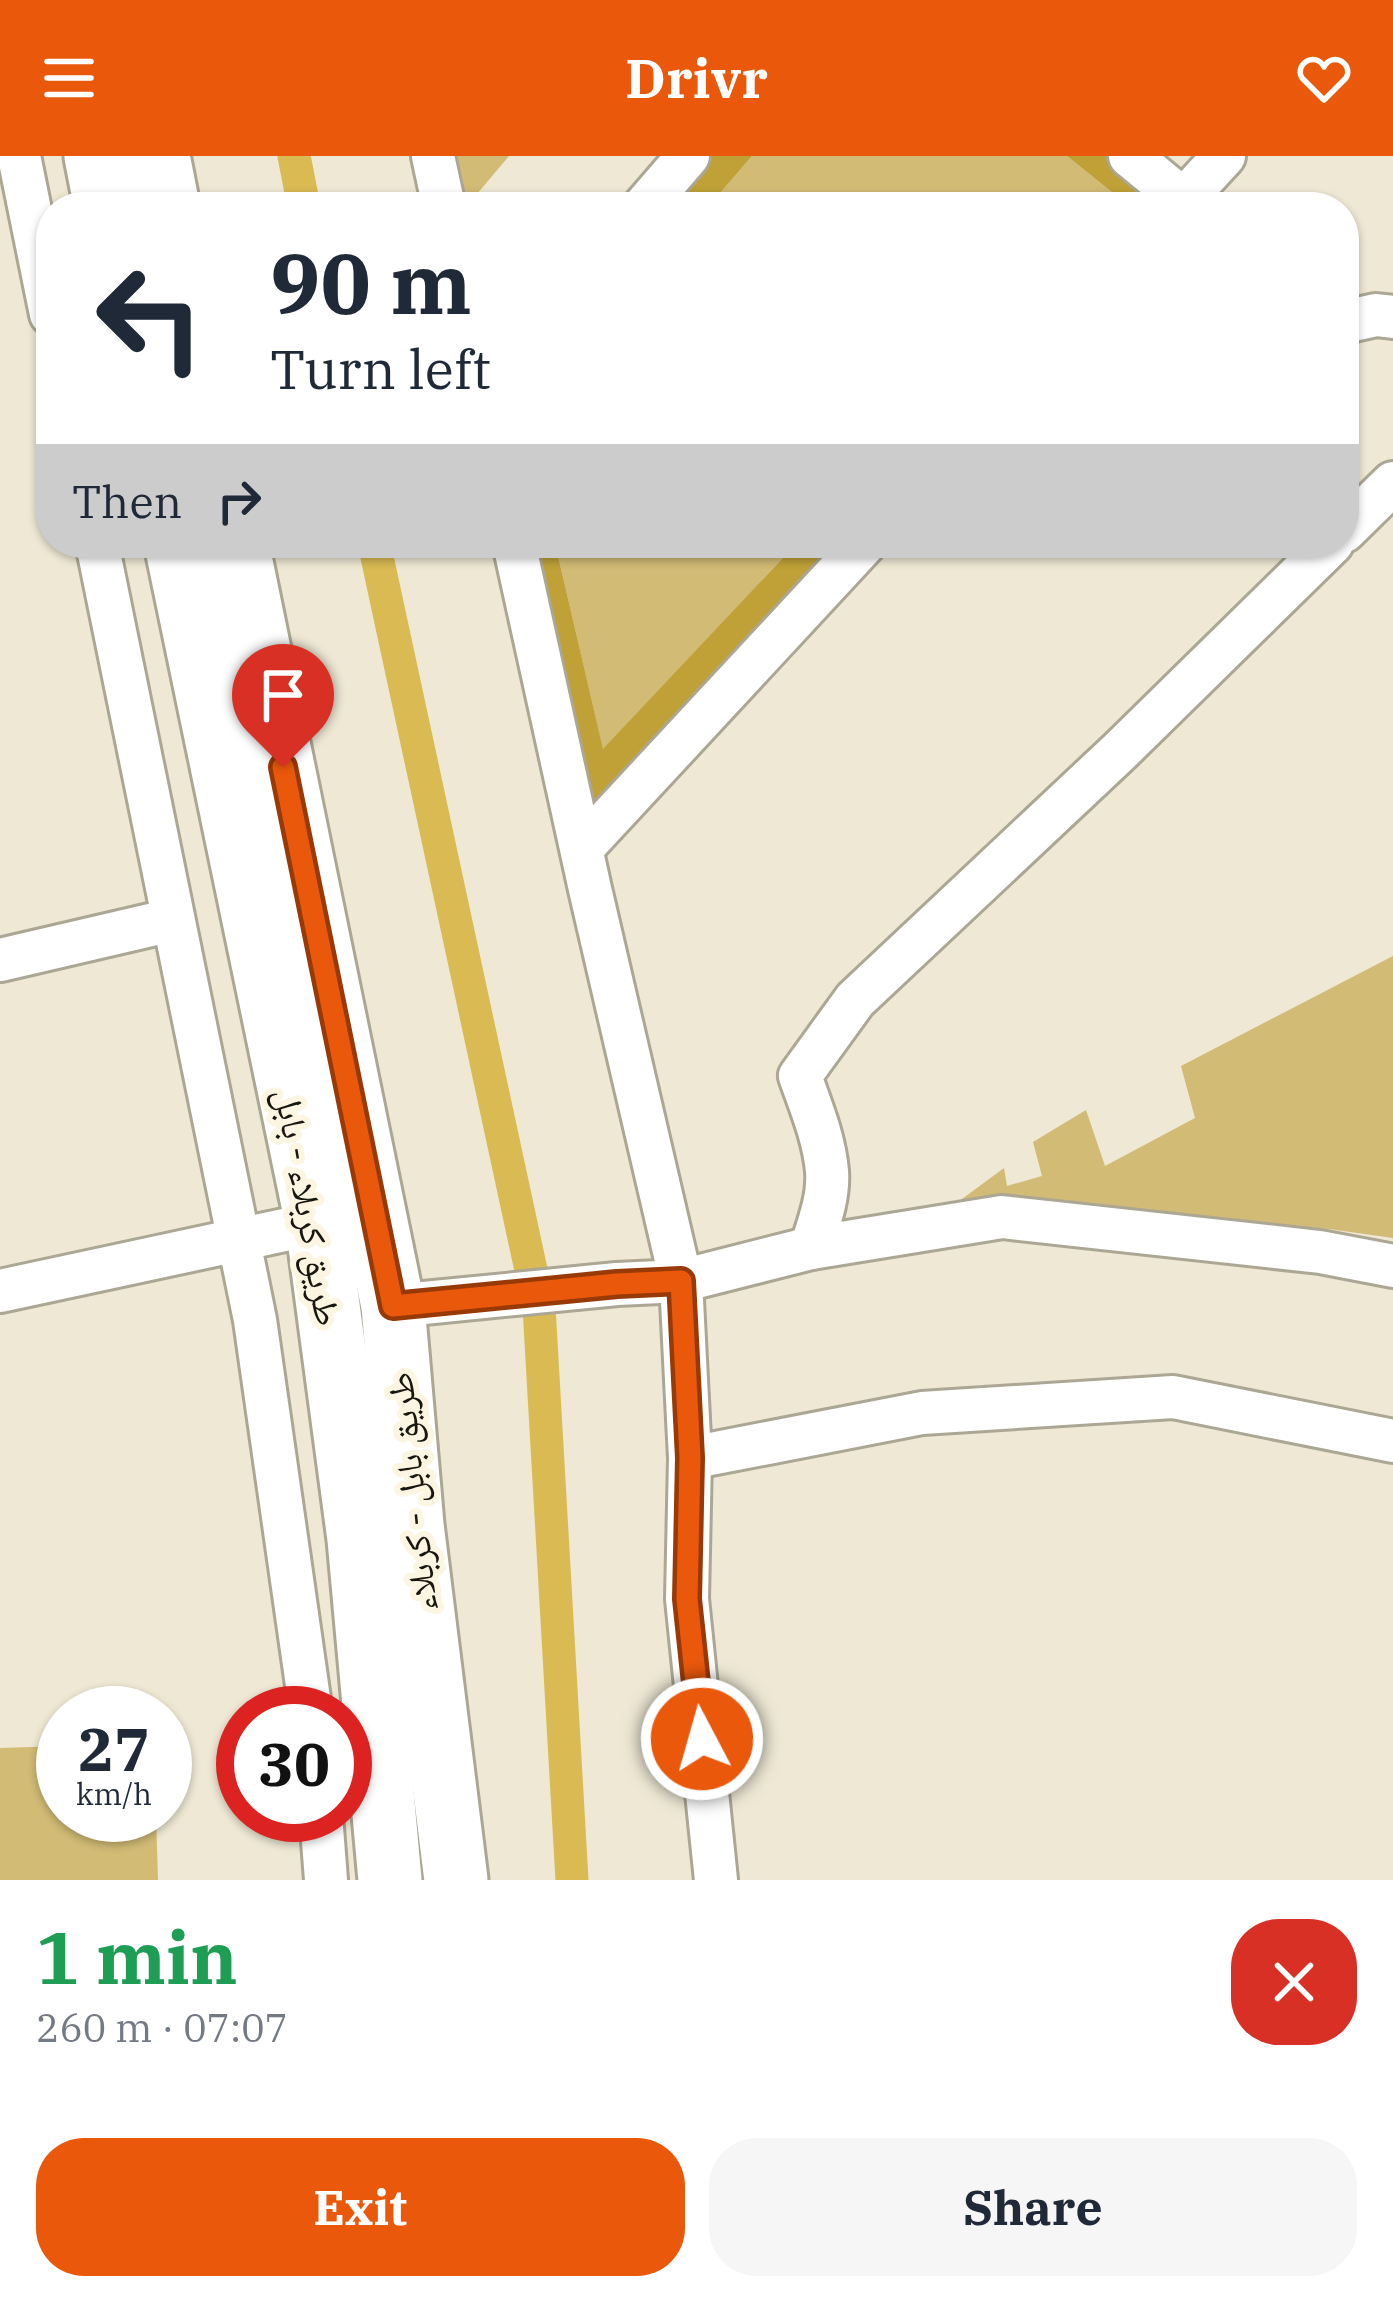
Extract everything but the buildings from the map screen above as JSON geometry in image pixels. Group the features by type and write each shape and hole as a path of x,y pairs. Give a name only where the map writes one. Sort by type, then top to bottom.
{"highway":[{"path":"96,156 103,192"},
{"path":"158,156 165,192"},
{"name":"طريق كربلاء - بابل","path":"179,558 317,1223 359,1538 390,1880"},
{"name":"طريق بابل - كربلاء","path":"240,558 393,1306 412,1525 456,1880"}],"street":[{"path":"20,156 36,238"},
{"path":"434,156 441,192"},
{"path":"657,192 688,156"},
{"path":"1130,156 1170,192"},
{"path":"1195,192 1224,156"},
{"path":"1359,319 1393,317"},
{"path":"1359,516 1393,483"},
{"path":"100,558 255,1320 307,1686"},
{"path":"517,558 681,1281 690,1458 687,1599 716,1880"},
{"path":"583,847 851,558"},
{"path":"811,1248 824,1205 827,1173 816,1120 800,1076 855,1000 1317,558"},
{"path":"0,960 172,920"},
{"path":"393,1306 681,1281 811,1248 1002,1217 1320,1252 1393,1266"},
{"path":"0,1291 317,1223"},
{"path":"690,1458 922,1413 1173,1397 1393,1441"},
{"path":"323,1842 326,1880"}],"shaded area":[{"path":"455,156 509,156 479,192 463,192"},
{"path":"704,156 752,156 721,192 674,192"},
{"path":"752,156 1067,156 1111,192 721,192"},
{"path":"1067,156 1122,156 1155,192 1112,192"},
{"path":"525,558 558,558 603,749 783,558 843,558 588,832"},
{"path":"558,558 783,558 603,750"},
{"path":"1393,956 1393,1238 1020,1203 943,1213 1004,1168 1007,1186 1042,1176 1033,1142 1086,1110 1105,1166 1195,1118 1181,1066"},
{"path":"36,1747 36,1842 157,1842 158,1880 0,1880 0,1748"}],"waterway":[{"path":"294,156 301,192"},
{"path":"377,558 539,1307 572,1880"}],"route":[{"path":"283,767 393,1306 681,1281 690,1458 687,1599 702,1739"}]}
